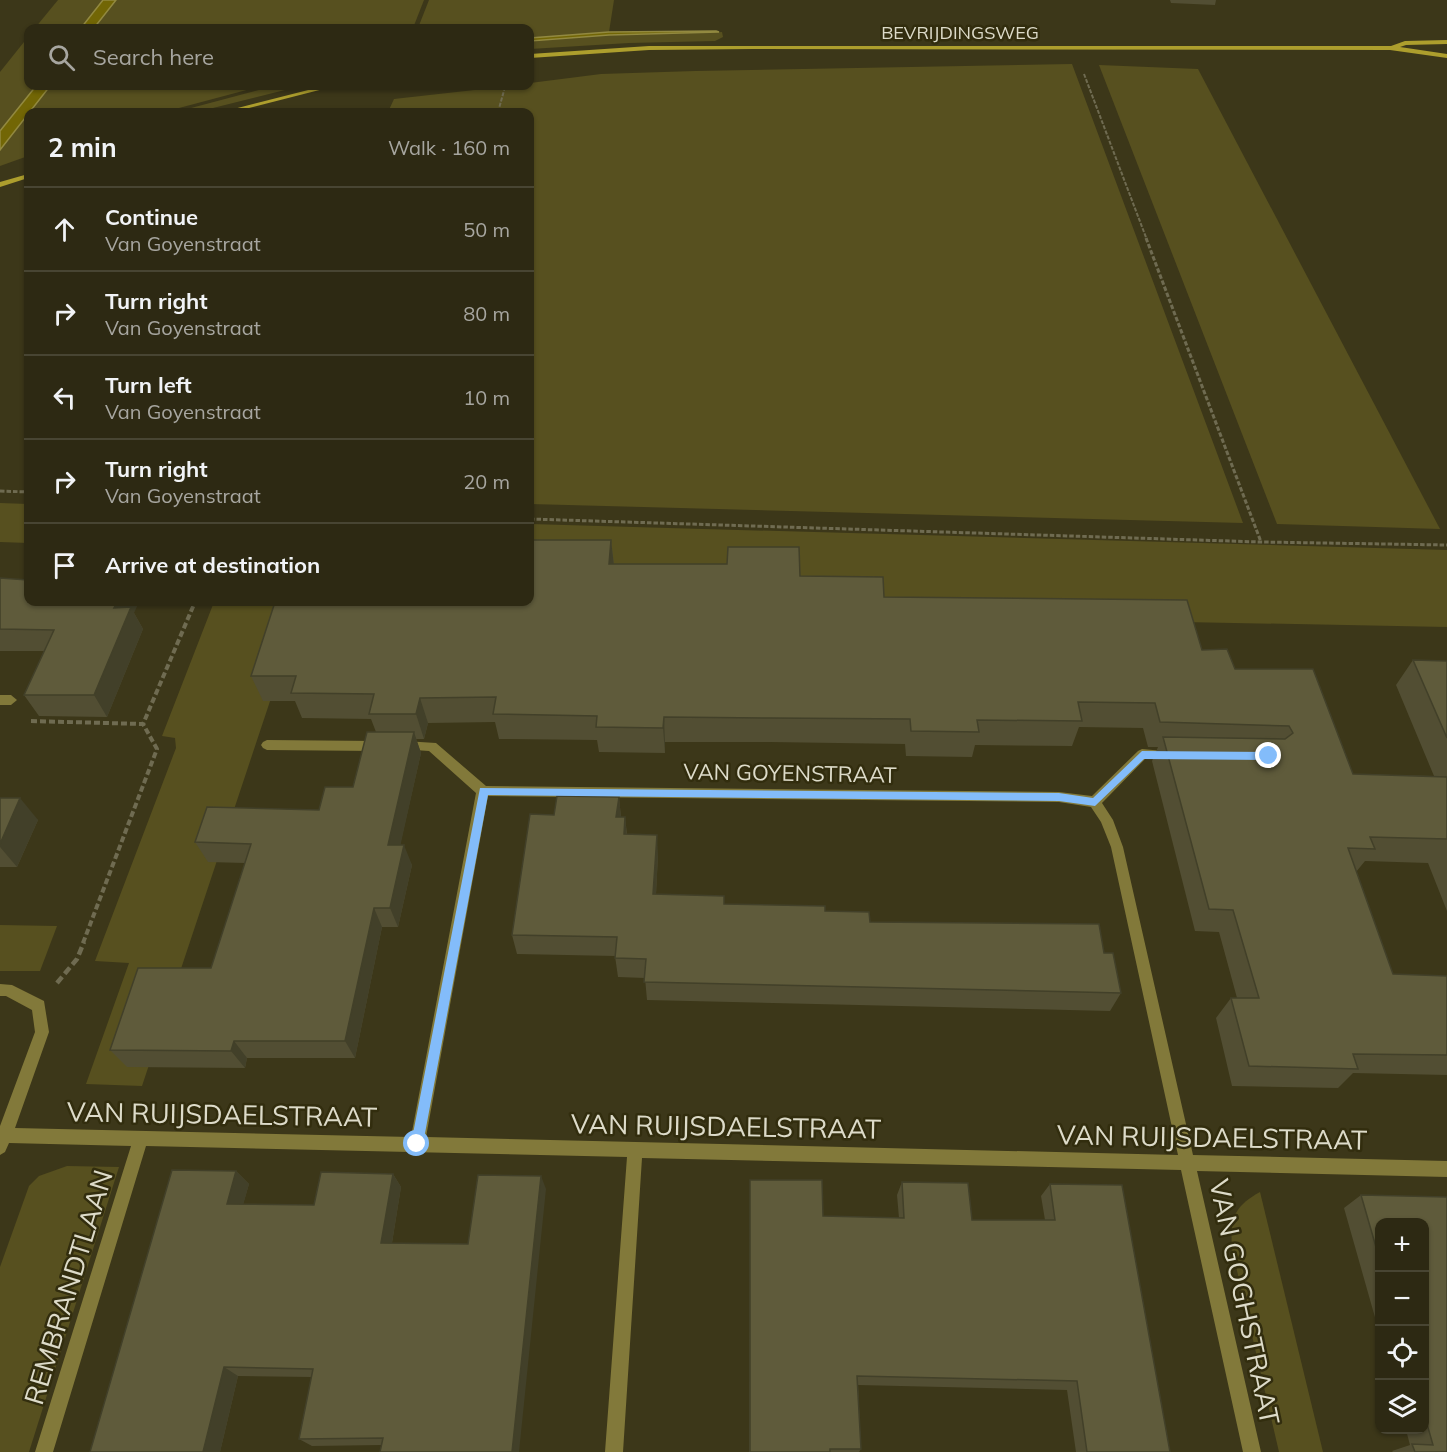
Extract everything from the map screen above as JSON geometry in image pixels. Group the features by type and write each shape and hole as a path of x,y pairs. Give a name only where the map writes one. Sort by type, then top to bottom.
{"main road":[{"name":"BEVRIJDINGSWEG","path":"1390,48 1405,43 1447,42"},
{"name":"BEVRIJDINGSWEG","path":"534,56 649,48 1390,48 1447,56"},
{"path":"242,108 315,90"},
{"path":"0,185 24,177"}],"street":[{"path":"267,745 432,747 483,791 417,1144"},
{"path":"1188,755 1142,754 1095,802 1107,820 1117,847 1189,1162"},
{"name":"VAN GOYENSTRAAT","path":"483,791 1059,797 1095,802"},
{"path":"0,990 7,990 39,1006 42,1032 2,1141"},
{"name":"VAN RUIJSDAELSTRAAT","path":"2,1141 141,1138 1447,1168"},
{"name":"REMBRANDTLAAN","path":"44,1452 141,1138"},
{"path":"614,1452 635,1149"},
{"name":"VAN GOGHSTRAAT","path":"1189,1162 1252,1452"}],"path":[{"path":"1074,48 1261,542"},
{"path":"499,108 504,90"},
{"path":"0,491 24,492"},
{"path":"534,519 1261,542 1447,545"},
{"path":"143,724 193,606"},
{"path":"6,700 2,720 143,724"},
{"path":"39,1006 76,959 157,749 143,724"}],"shaded area":[{"path":"58,0 103,0 84,24 38,24"},
{"path":"103,0 116,0 97,24 84,24"},
{"path":"116,0 424,0 415,24 97,24"},
{"path":"429,0 614,0 609,32 534,38 534,24 420,24"},
{"path":"609,32 719,32 609,35 534,41 534,38"},
{"path":"722,32 723,37 715,41 534,49 534,41 609,35"},
{"path":"24,42 24,90 33,90 0,131 0,72"},
{"path":"1072,64 1243,523 534,504 534,108 390,108 394,99 474,90 534,90 534,82 601,74"},
{"path":"1099,65 1198,69 1440,529 1277,524"},
{"path":"33,90 47,90 33,108 24,108 24,119 0,150 0,131"},
{"path":"47,90 247,90 179,108 32,108"},
{"path":"259,90 285,90 213,108 191,108"},
{"path":"24,118 24,157 0,166 0,150"},
{"path":"0,503 24,504 24,543 0,542"},
{"path":"534,524 1447,550 1447,627 354,606 534,606"},
{"path":"212,606 302,606 142,1086 86,1084 129,963 95,961 176,748 175,738 162,736"},
{"path":"0,925 57,926 40,971 0,971"},
{"path":"67,1166 119,1167 29,1452 0,1452 0,1267 29,1186 39,1176"},
{"path":"1260,1192 1323,1452 1279,1452 1232,1249 1235,1215 1244,1203"}],"building":[{"path":"534,540 611,540 609,564 727,564 728,547 799,547 800,576 883,577 884,597 1187,600 1202,650 1227,649 1235,669 1313,669 1353,774 1447,777 1447,839 1370,837 1375,849 1348,848 1393,974 1447,976 1447,1055 1353,1054 1358,1069 1249,1066 1231,998 1259,998 1233,910 1209,909 1163,737 1285,739 1293,733 1289,726 1160,722 1155,703 1078,702 1082,721 977,720 979,732 911,731 910,719 664,717 663,728 596,727 597,716 493,714 496,697 420,698 416,714 369,714 374,694 291,693 296,676 251,676 274,606 534,606"},
{"path":"0,578 24,580 24,606 131,607 94,695 24,695 54,630 0,629"},
{"path":"1413,660 1447,661 1447,738"},
{"path":"367,732 414,732 388,845 404,845 390,908 374,908 345,1041 234,1041 231,1051 110,1050 138,968 211,968 251,844 195,842 207,807 319,810 325,787 353,787"},
{"path":"557,796 619,797 616,817 625,817 624,834 657,835 653,894 724,896 724,904 825,906 825,911 869,912 870,922 1099,924 1104,953 1113,953 1121,993 644,982 646,959 615,958 617,937 512,935 530,814 554,815"},
{"path":"0,798 20,798 0,844"},
{"path":"172,1170 236,1171 227,1204 314,1205 321,1172 393,1174 381,1243 468,1244 478,1175 541,1176 512,1452 380,1452 383,1438 299,1439 313,1369 224,1367 203,1452 90,1452"},
{"path":"750,1180 822,1180 823,1216 904,1218 902,1182 968,1183 972,1220 1055,1220 1050,1184 1122,1185 1170,1452 1087,1452 1077,1381 857,1376 861,1449 830,1449 830,1452 750,1452"},
{"path":"1361,1195 1447,1197 1447,1452 1415,1452 1412,1444 1433,1445 1429,1431 1429,1218 1375,1218 1375,1244"}],"route":[{"path":"417,1144 483,791 1059,797 1080,798 1095,802 1142,754 1269,756"}]}
